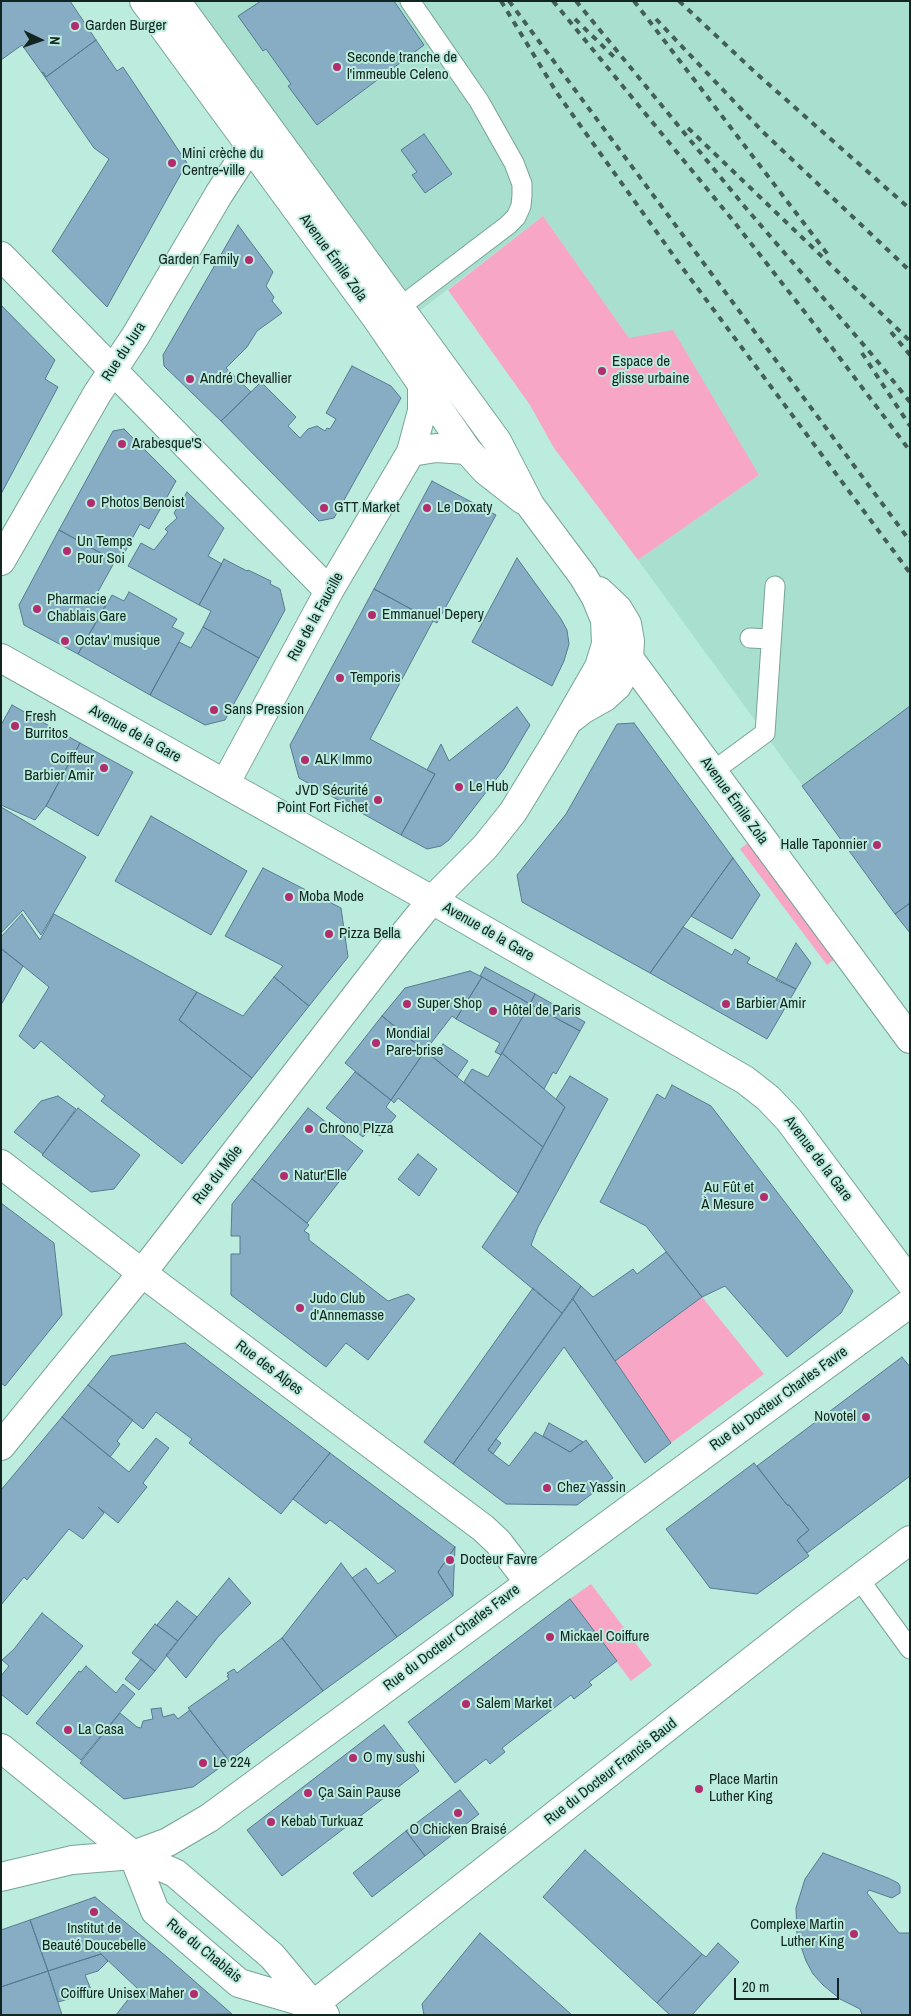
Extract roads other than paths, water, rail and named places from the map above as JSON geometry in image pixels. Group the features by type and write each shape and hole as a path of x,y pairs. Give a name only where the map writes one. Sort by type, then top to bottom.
{"street":[{"name":"Avenue Émile Zola","path":"144,1 422,382 467,450 486,471 530,505"},
{"name":"Avenue Émile Zola","path":"176,1 488,429 506,457 530,505 583,576 600,605 606,628 606,644 599,667 568,723"},
{"name":"Rue du Jura","path":"1,561 97,394 136,335 231,174 250,146"},
{"path":"1,256 329,591"},
{"name":"Rue de la Faucille","path":"225,784 329,591 411,452 422,411 422,382"},
{"path":"411,452 436,448 467,450 506,457"},
{"name":"Avenue Émile Zola","path":"583,576 618,609 627,624 630,654 712,772 910,1039"},
{"path":"568,723 582,710 611,692 625,672 630,654"},
{"name":"Avenue de la Gare","path":"1,658 432,900 734,1073 758,1089 789,1120 910,1282"},
{"name":"Rue du Môle","path":"1,1446 142,1273 397,943 432,900 475,858 513,812 568,723"},
{"name":"Rue des Alpes","path":"1,1164 142,1273 483,1528 498,1542 528,1582"},
{"name":"Rue du Docteur Charles Favre","path":"133,1854 168,1842 209,1818 910,1303"},
{"name":"Rue du Docteur Francis Baud","path":"315,2012 910,1540"},
{"path":"1,1748 133,1854 175,1873 272,1956 315,2012"},
{"path":"1,1877 80,1858 133,1854"},
{"name":"Rue du Chablais","path":"133,1854 155,1911 239,1983 315,2012"}],"lane":[{"path":"400,307 508,225 516,217 521,206 522,195 522,184 514,163 479,101 410,1"},
{"path":"712,772 765,732 775,586"},
{"path":"750,638 771,639"},
{"path":"859,1579 910,1650"}],"railway":[{"path":"501,1 557,93 681,266 910,573"},
{"path":"509,1 910,541"},
{"path":"553,1 735,223 910,451"},
{"path":"576,1 745,207 874,357 910,402"},
{"path":"634,1 829,256"},
{"path":"679,1 757,74 910,209"},
{"path":"575,19 614,57"},
{"path":"656,19 762,131 910,271"},
{"path":"688,128 910,341"},
{"path":"891,332 910,355"},
{"path":"862,353 910,426"}],"place":[{"name":"Garden Burger","path":"75,26"},
{"name":"Seconde tranche de l'immeuble Celeno","path":"337,67"},
{"name":"Mini crèche du Centre-ville","path":"172,163"},
{"name":"Garden Family","path":"249,260"},
{"name":"Espace de glisse urbaine","path":"602,371"},
{"name":"André Chevallier","path":"190,379"},
{"name":"Arabesque'S","path":"122,444"},
{"name":"Photos Benoist","path":"91,503"},
{"name":"GTT Market","path":"324,508"},
{"name":"Le Doxaty","path":"427,508"},
{"name":"Un Temps Pour Soi","path":"67,551"},
{"name":"Pharmacie Chablais Gare","path":"37,609"},
{"name":"Emmanuel Depery","path":"372,615"},
{"name":"Octav' musique","path":"65,641"},
{"name":"Temporis","path":"340,678"},
{"name":"Sans Pression","path":"214,710"},
{"name":"Fresh Burritos","path":"15,726"},
{"name":"ALK Immo","path":"305,760"},
{"name":"Coiffeur Barbier Amir","path":"104,768"},
{"name":"Le Hub","path":"459,787"},
{"name":"JVD Sécurité Point Fort Fichet","path":"378,800"},
{"name":"Halle Taponnier","path":"877,845"},
{"name":"Moba Mode","path":"289,897"},
{"name":"Pizza Bella","path":"329,934"},
{"name":"Super Shop","path":"407,1004"},
{"name":"Barbier Amir","path":"726,1004"},
{"name":"Hôtel de Paris","path":"493,1011"},
{"name":"Mondial Pare-brise","path":"376,1043"},
{"name":"Chrono PIzza","path":"309,1129"},
{"name":"Natur'Elle","path":"284,1176"},
{"name":"Au Fût et À Mesure","path":"764,1197"},
{"name":"Judo Club d'Annemasse","path":"300,1308"},
{"name":"Novotel","path":"866,1417"},
{"name":"Chez Yassin","path":"547,1488"},
{"name":"Docteur Favre","path":"450,1560"},
{"name":"Mickael Coiffure","path":"550,1637"},
{"name":"Salem Market","path":"466,1704"},
{"name":"La Casa","path":"68,1730"},
{"name":"O my sushi","path":"353,1758"},
{"name":"Le 224","path":"203,1763"},
{"name":"Place Martin Luther King","path":"699,1789"},
{"name":"Ça Sain Pause","path":"308,1793"},
{"name":"O Chicken Braisé","path":"458,1813"},
{"name":"Kebab Turkuaz","path":"271,1822"},
{"name":"Institut de Beauté Doucebelle","path":"94,1912"},
{"name":"Complexe Martin Luther King","path":"854,1934"},
{"name":"Coiffure Unisex Maher","path":"194,1994"}]}
